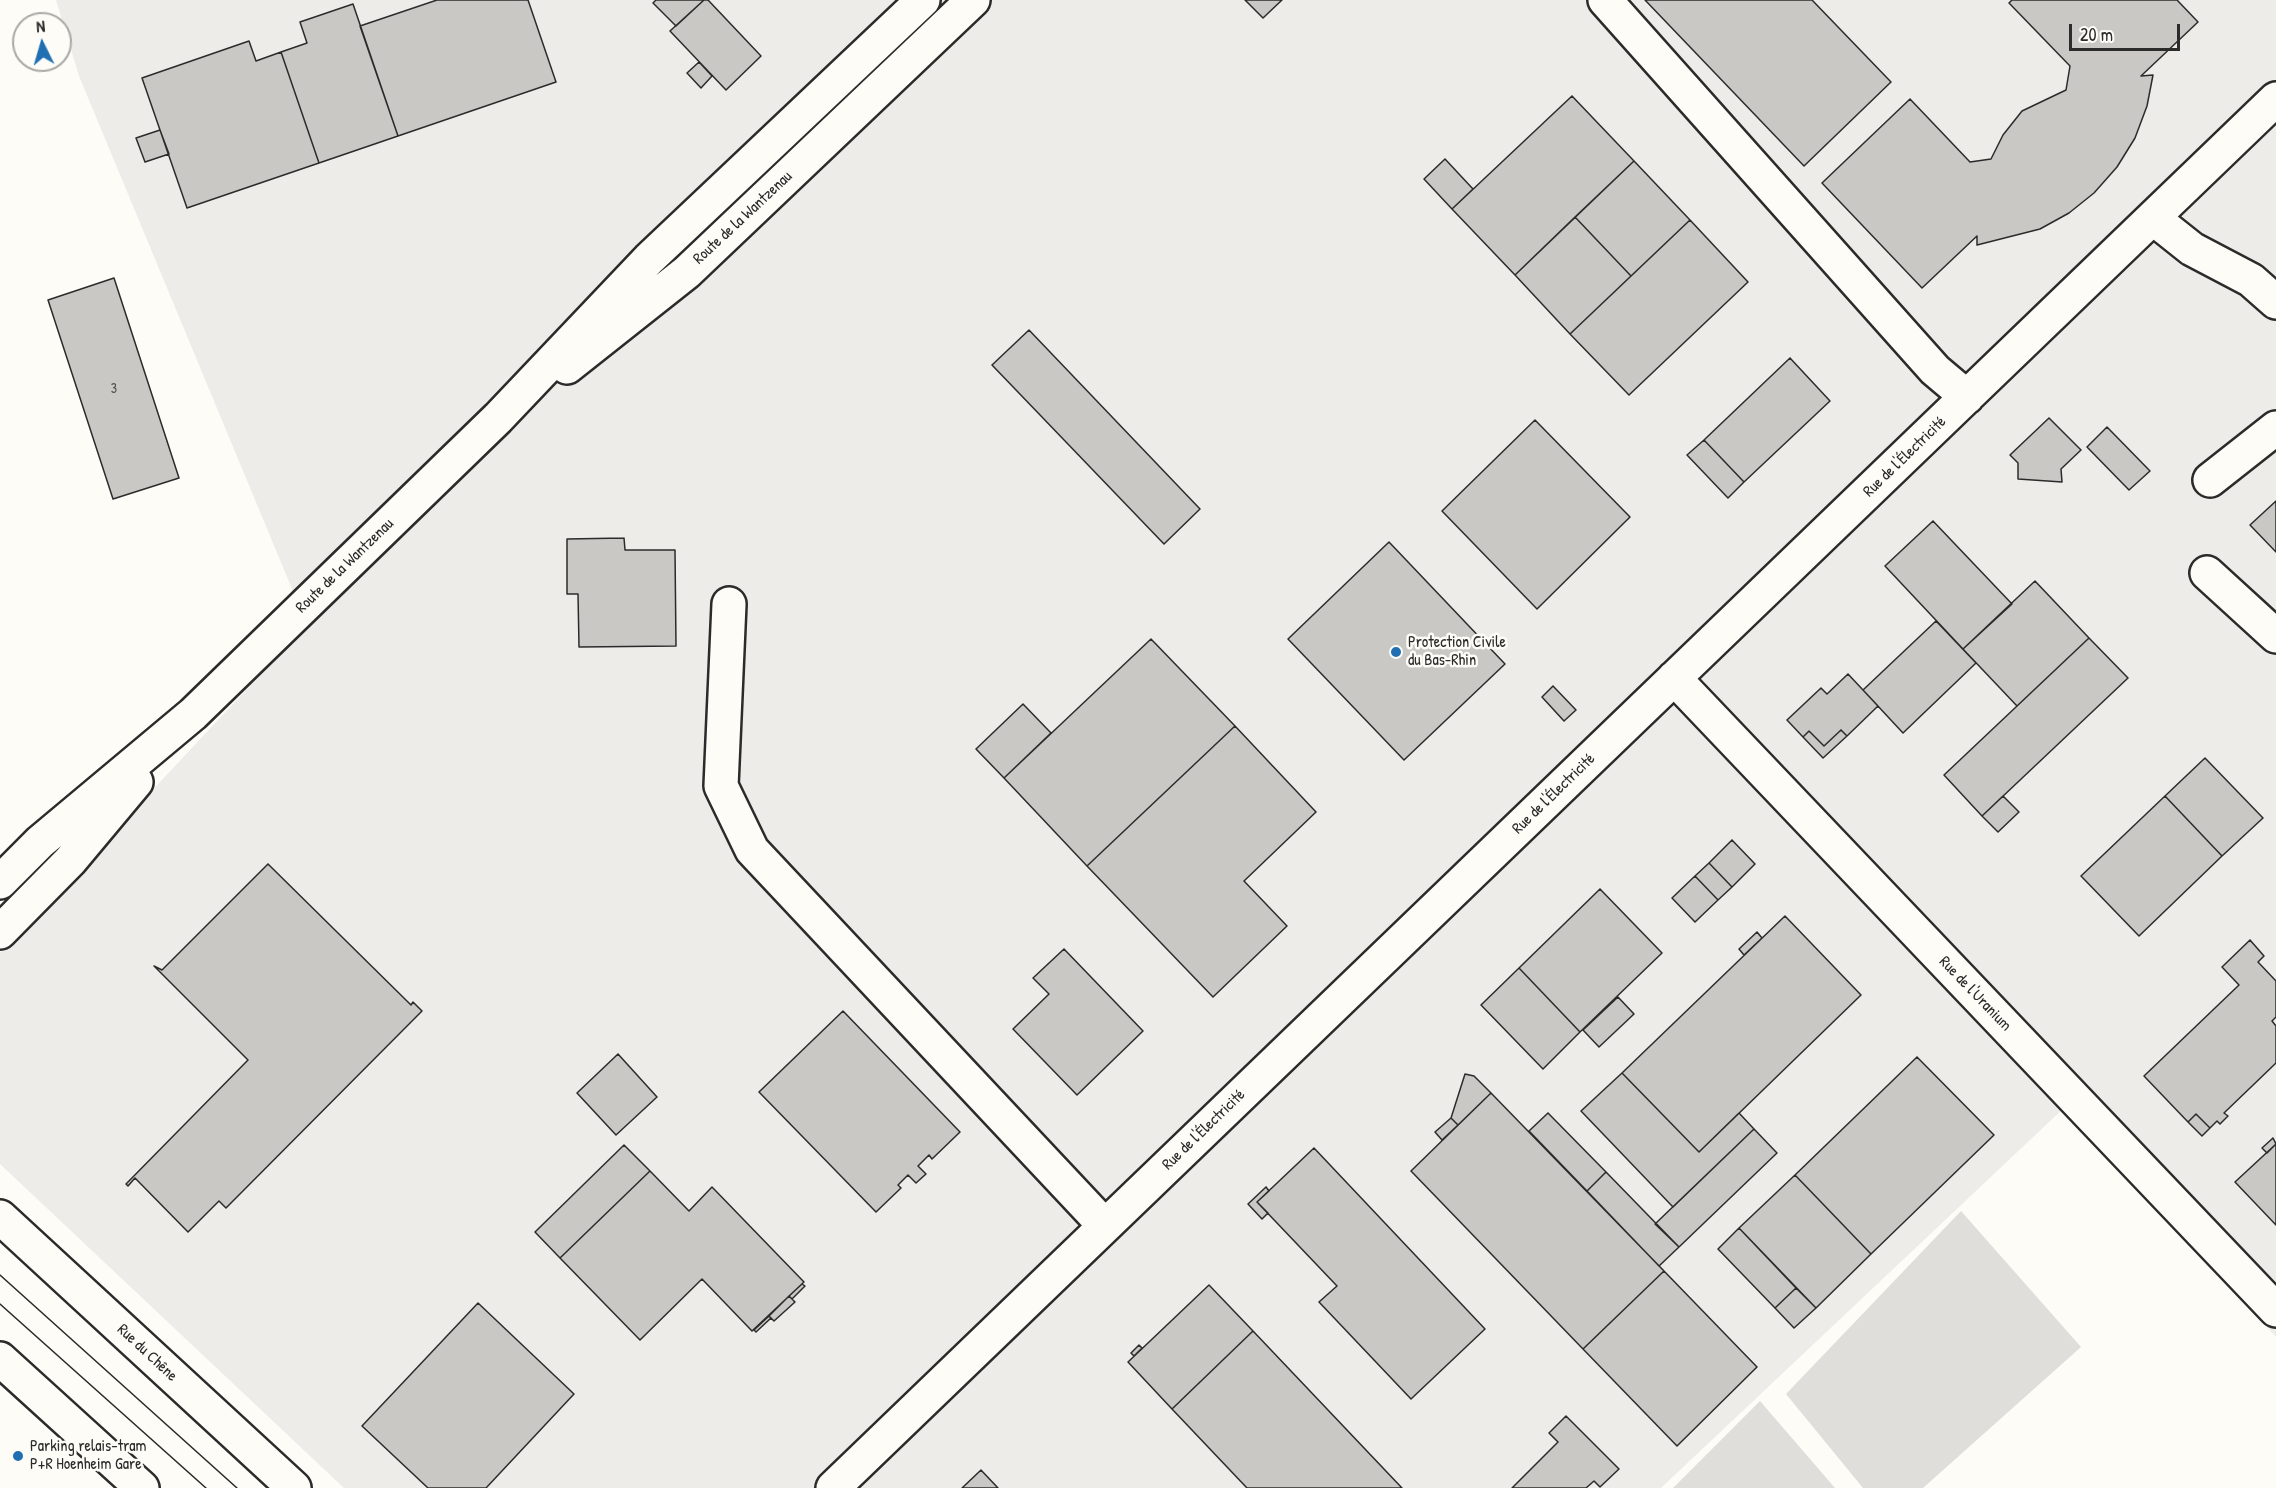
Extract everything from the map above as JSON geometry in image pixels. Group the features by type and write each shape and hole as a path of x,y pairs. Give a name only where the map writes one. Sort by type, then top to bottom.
{"street":[{"name":"Route de la Wantzenau","path":"0,882 40,842 193,714 498,418 649,260 923,0"},
{"name":"Route de la Wantzenau","path":"498,418 593,347 687,272 973,0"},
{"path":"1605,0 1935,370 1967,398"},
{"name":"Rue de l'Électricité","path":"833,1488 2276,99"},
{"path":"2153,218 2192,249 2251,280 2276,303"},
{"path":"2210,480 2276,428"},
{"path":"2207,573 2276,636"},
{"path":"729,604 721,786 752,850 1105,1226"},
{"name":"Rue de l'Uranium","path":"1674,678 2276,1310"},
{"name":"Route de la Wantzenau","path":"0,932 69,861 193,714"},
{"name":"Rue du Chêne","path":"0,1217 294,1488"},
{"path":"0,1359 142,1488"}],"shaded area":[{"path":"56,0 2276,0 2276,1337 2065,1107 1661,1488 344,1488 0,1164 0,953 307,625 79,76 72,53 72,12 60,12"},
{"path":"1961,1211 2081,1347 1923,1488 1863,1488 1786,1394"},
{"path":"1760,1401 1835,1488 1673,1488"}],"building":[{"path":"437,0 528,0 556,82 398,136 360,26"},
{"path":"656,0 704,0 676,26 653,3"},
{"path":"704,0 708,0 761,56 726,90 670,31"},
{"path":"1245,0 1282,0 1263,18"},
{"path":"1645,0 1812,0 1891,82 1804,166"},
{"path":"2012,0 2177,0 2198,22 2141,76 2153,75 2147,106 2135,138 2117,167 2094,193 2069,213 2040,229 1977,245 1977,236 1922,288 1822,183 1910,99 1970,162 1991,159 2003,135 2022,111 2066,90 2070,66 2009,3"},
{"path":"353,4 398,136 319,163 281,52 307,43 300,22"},
{"path":"249,41 256,61 281,52 319,163 187,208 142,78"},
{"path":"699,62 712,76 701,88 687,73"},
{"path":"1572,96 1634,161 1515,275 1452,209"},
{"path":"160,130 169,154 145,162 136,138"},
{"path":"1445,159 1473,189 1452,209 1424,179"},
{"path":"1634,161 1690,220 1631,276 1575,217"},
{"path":"1575,217 1631,276 1570,334 1515,275"},
{"path":"1690,220 1748,282 1629,395 1570,334"},
{"path":"114,278 179,478 113,499 48,300"},
{"path":"1029,330 1200,509 1164,544 992,365"},
{"path":"1790,358 1830,401 1744,482 1704,440"},
{"path":"2049,418 2081,450 2061,469 2062,482 2018,479 2018,463 2010,455"},
{"path":"1535,420 1630,517 1537,609 1442,511"},
{"path":"2107,427 2150,471 2129,490 2087,447"},
{"path":"1704,440 1744,482 1728,498 1687,455"},
{"path":"2276,501 2276,552 2250,525"},
{"path":"1933,521 2012,604 1963,649 1885,566"},
{"path":"624,538 625,550 675,550 676,646 579,647 578,594 567,594 567,539"},
{"name":"Protection Civile du Bas-Rhin","path":"1389,542 1505,664 1404,760 1288,639"},
{"path":"2035,581 2089,638 2017,706 1963,649"},
{"path":"1936,621 1976,663 1903,733 1863,690"},
{"path":"2089,638 2128,678 1982,816 1944,775"},
{"path":"1151,639 1235,726 1087,866 1004,778"},
{"path":"1848,674 1878,706 1847,736 1841,730 1824,746 1809,731 1803,737 1787,720 1821,688 1827,694"},
{"path":"1553,686 1576,710 1564,721 1542,697"},
{"path":"1023,704 1051,733 1004,778 976,749"},
{"path":"1235,726 1316,812 1244,881 1287,926 1213,997 1087,866"},
{"path":"1841,730 1847,736 1823,758 1803,737 1809,731 1824,746"},
{"path":"2205,758 2263,818 2222,856 2165,796"},
{"path":"2003,796 2019,812 1998,832 1982,816"},
{"path":"2165,796 2222,856 2139,936 2081,876"},
{"path":"1732,840 1755,864 1732,887 1709,863"},
{"path":"1709,863 1732,887 1718,900 1695,876"},
{"path":"268,864 411,1005 413,1002 422,1011 226,1208 219,1201 188,1232 135,1178 128,1186 126,1184 248,1060 154,966 162,970"},
{"path":"1695,876 1718,900 1695,922 1672,898"},
{"path":"1600,889 1662,953 1580,1032 1519,968"},
{"path":"1785,916 1861,995 1699,1152 1622,1073"},
{"path":"1757,932 1762,938 1744,955 1739,949"},
{"path":"2250,940 2264,956 2258,962 2276,981 2276,1017 2272,1021 2276,1026 2276,1063 2224,1113 2228,1116 2220,1124 2217,1121 2210,1128 2196,1114 2188,1122 2144,1076 2239,985 2222,967"},
{"path":"1064,949 1143,1031 1077,1095 1013,1029 1049,994 1033,978"},
{"path":"1519,968 1580,1032 1543,1069 1481,1005"},
{"path":"1618,997 1634,1014 1599,1047 1583,1030"},
{"path":"843,1011 960,1132 932,1159 929,1155 918,1166 926,1174 916,1183 908,1175 898,1185 901,1188 876,1212 759,1092"},
{"path":"618,1054 657,1097 616,1135 577,1093"},
{"path":"1917,1057 1994,1135 1871,1254 1795,1175"},
{"path":"1622,1073 1699,1152 1739,1113 1754,1129 1673,1207 1581,1111"},
{"path":"1465,1074 1474,1076 1491,1093 1458,1125 1451,1118"},
{"path":"1491,1093 1664,1271 1583,1349 1411,1171"},
{"path":"1548,1113 1606,1172 1587,1191 1529,1131"},
{"path":"2196,1114 2210,1128 2202,1136 2188,1122"},
{"path":"1451,1118 1458,1125 1442,1140 1435,1132"},
{"path":"1754,1129 1777,1153 1679,1247 1655,1224"},
{"path":"2273,1138 2276,1144 2267,1153 2262,1148"},
{"path":"2276,1144 2276,1225 2235,1182"},
{"path":"624,1145 650,1171 560,1258 535,1232"},
{"path":"1314,1148 1485,1329 1411,1399 1319,1302 1337,1286 1257,1202"},
{"path":"650,1171 689,1211 712,1187 804,1282 752,1331 702,1279 640,1340 560,1258"},
{"path":"1606,1172 1679,1247 1659,1266 1587,1191"},
{"path":"1795,1175 1871,1254 1816,1308 1739,1228"},
{"path":"1266,1187 1269,1191 1257,1202 1268,1213 1262,1219 1248,1204"},
{"path":"1739,1228 1796,1288 1775,1308 1718,1249"},
{"path":"1664,1271 1757,1367 1677,1446 1583,1349"},
{"path":"802,1284 805,1286 792,1299 789,1296"},
{"path":"1209,1285 1253,1331 1172,1409 1128,1362"},
{"path":"1796,1288 1816,1308 1794,1328 1775,1308"},
{"path":"789,1296 795,1302 774,1321 769,1316"},
{"path":"478,1303 574,1394 486,1488 428,1488 362,1426"},
{"path":"769,1316 771,1318 756,1332 754,1330"},
{"path":"1253,1331 1402,1488 1247,1488 1172,1409"},
{"path":"1139,1345 1142,1348 1134,1356 1131,1353"},
{"path":"1566,1416 1619,1469 1600,1487 1594,1481 1586,1488 1512,1488 1558,1442 1549,1433"},
{"path":"981,1470 998,1488 962,1488"}],"tram line":[{"path":"0,1275 237,1488"},
{"path":"0,1304 206,1488"}],"place":[{"name":"Protection Civile du Bas-Rhin","path":"1396,652"},
{"name":"Parking relais-tram P+R Hoenheim Gare","path":"18,1456"}]}
